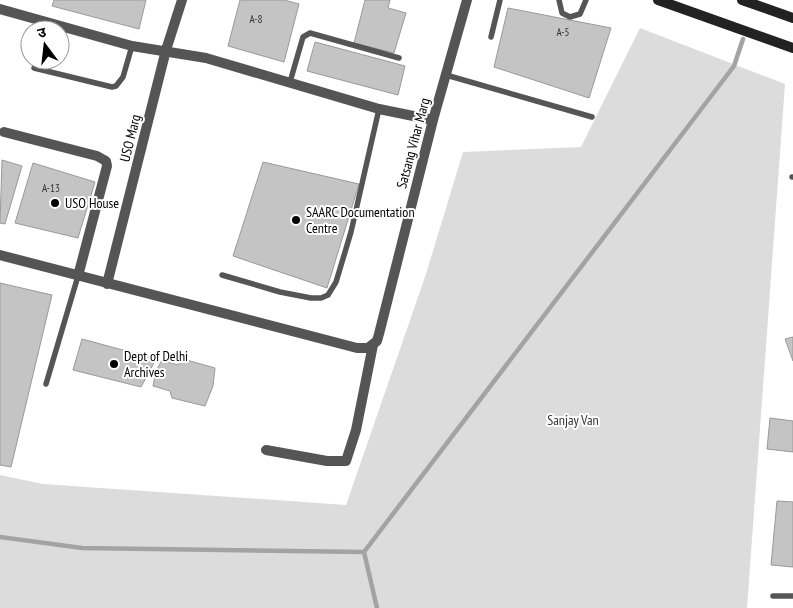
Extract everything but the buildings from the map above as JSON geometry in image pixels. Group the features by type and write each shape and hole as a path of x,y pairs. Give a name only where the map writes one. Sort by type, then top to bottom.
{"main road":[{"path":"658,0 793,48"},
{"path":"742,0 793,18"}],"street":[{"name":"USO Marg","path":"107,284 166,50 173,34 182,0"},
{"name":"Satsang Vihar Marg","path":"266,450 327,462 346,461 356,430 371,346 380,334 433,120 467,0"},
{"path":"0,9 132,46 206,58 379,109 433,120"},
{"path":"4,132 97,156 106,161 107,166 78,276"},
{"path":"0,255 357,348 371,346"}],"lane":[{"path":"491,36 500,0"},
{"path":"559,0 562,14 570,16 580,14 586,0"},
{"path":"290,82 303,37 310,33 399,58"},
{"path":"42,70 112,87 120,82 132,46"},
{"path":"446,75 592,117"},
{"path":"222,275 280,292 311,298 321,298 328,295 336,282 351,232 379,109"},
{"path":"46,384 78,276"},
{"path":"773,596 793,596"}],"green space":[{"name":"Sanjay Van","path":"640,28 785,84 747,608 0,608 0,475 43,484 346,505 426,274 463,152 581,147"}],"waterway":[{"path":"0,537 82,548 364,552 734,66 743,39"},
{"path":"364,552 377,608"}],"place":[{"name":"USO House","path":"55,203"},
{"name":"SAARC Documentation Centre","path":"296,220"},
{"name":"Dept of Delhi Archives","path":"114,364"}]}
